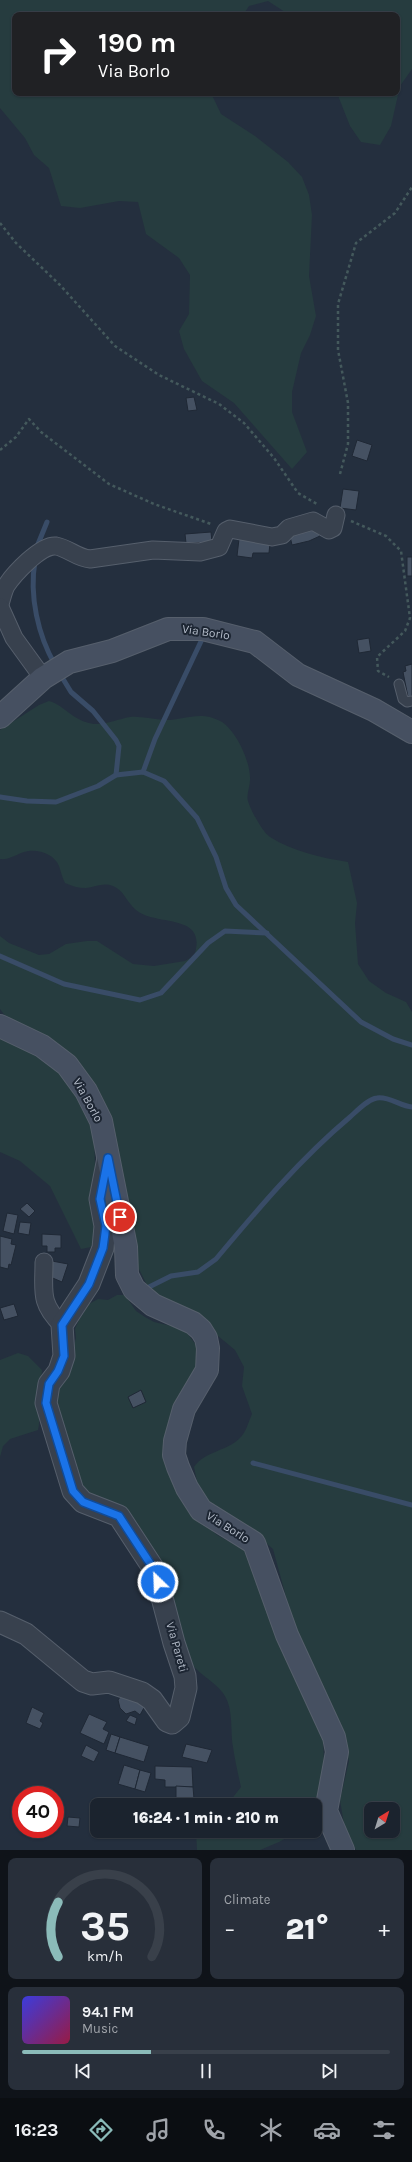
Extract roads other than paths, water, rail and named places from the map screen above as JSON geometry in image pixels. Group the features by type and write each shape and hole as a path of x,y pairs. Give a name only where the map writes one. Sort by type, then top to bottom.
{"main road":[{"name":"Via Borlo","path":"0,717 43,678 70,662 112,651 168,629 204,629 255,642 298,675 374,710 412,732"},
{"name":"Via Borlo","path":"0,1026 42,1046 67,1065 86,1091 101,1121 126,1247 127,1275 134,1288 153,1305 192,1323 201,1330 206,1338 208,1348 207,1370 184,1409 175,1441 174,1455 187,1488 201,1510 220,1523 249,1539 258,1552 287,1635 334,1737 337,1752 326,1811 343,1850"}],"street":[{"path":"0,604 6,586 16,573 47,547 57,546 82,558 90,559 153,550 200,552 219,547 226,531 236,530 272,538 282,535 289,528 313,521 329,530 333,528 336,515"},
{"path":"0,607 14,638 43,678"},
{"path":"44,1262 45,1303 53,1316 62,1325 89,1284 103,1248 106,1226 100,1199 108,1158"},
{"name":"Via Pareti","path":"0,1622 26,1634 83,1681 92,1684 109,1682 142,1693 152,1700 167,1721 172,1722 179,1717 186,1688 185,1676 174,1643 155,1571 119,1516 83,1502 73,1491 46,1403 49,1384 58,1371 64,1356 62,1325"}],"lane":[{"path":"399,684 403,698 407,702 412,701"}],"waterway":[{"path":"36,549 47,522"},
{"path":"35,561 33,588 36,615 44,641 55,665"},
{"path":"143,772 155,739 204,635"},
{"path":"60,674 71,692 93,711 116,740 119,746 116,775"},
{"path":"0,797 27,801 56,802 98,786 116,775 143,772 164,781 197,818 216,857 226,888 236,905 361,1022 393,1039 412,1045"},
{"path":"0,956 64,984 140,1000 161,993 208,943 225,931 267,933"},
{"path":"145,1289 171,1276 198,1272 216,1259 297,1167 366,1103 377,1098 386,1098 412,1107"},
{"path":"253,1463 412,1505"}]}
